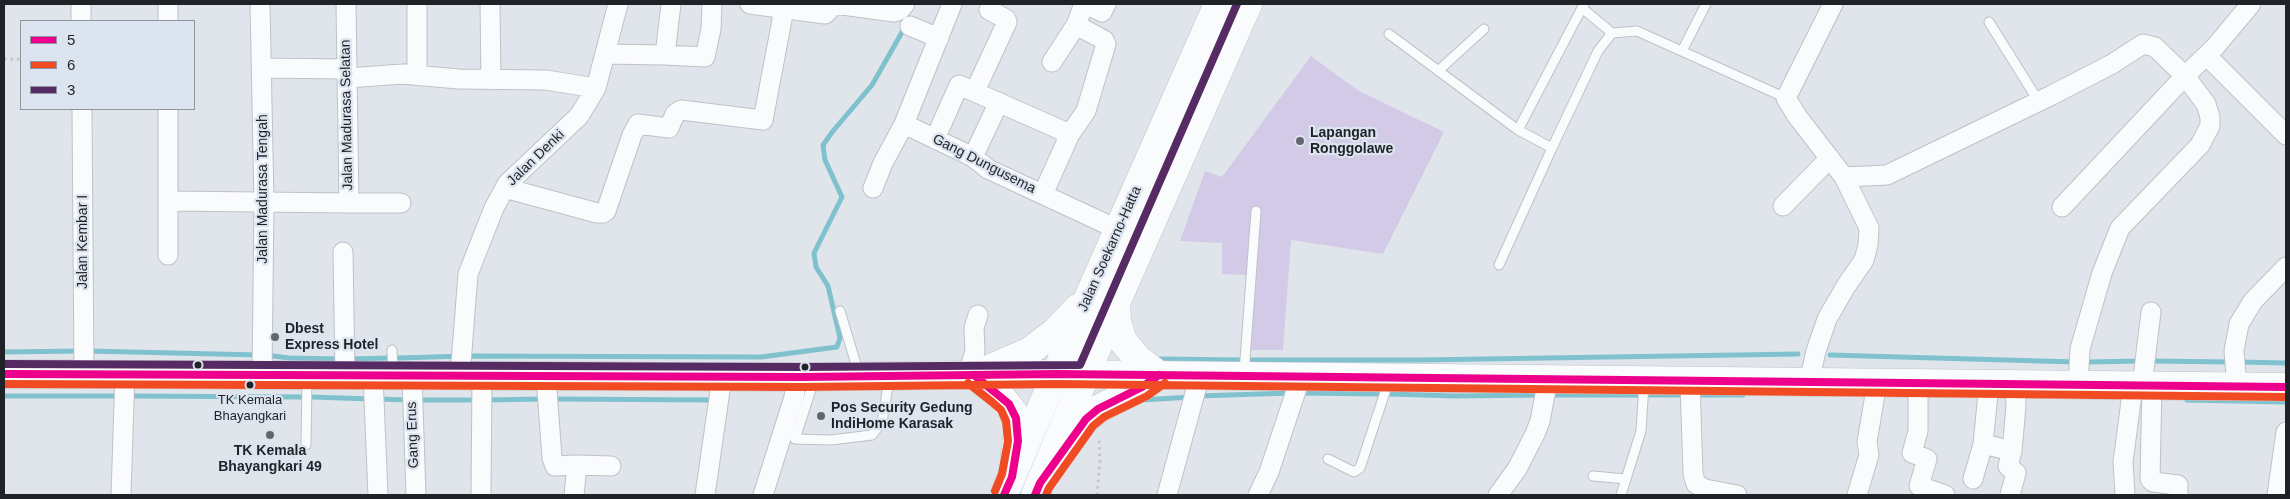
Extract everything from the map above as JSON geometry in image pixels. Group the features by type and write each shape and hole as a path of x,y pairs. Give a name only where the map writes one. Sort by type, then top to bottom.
{"main road":[{"name":"Jalan Soekarno-Hatta","path":"1008,486 1088,298 1218,4"},
{"name":"Jalan Soekarno-Hatta","path":"1037,489 1116,303 1248,4"},
{"path":"971,375 1030,351 1056,331 1088,298"},
{"path":"1116,303 1117,322 1123,341 1137,358 1159,375"},
{"path":"4,374 345,375 393,369 465,365 546,376 856,377 1056,374 2286,388"},
{"path":"971,375 1000,394 1009,404 1016,418 1018,441 1008,486"},
{"path":"1037,489 1076,432 1098,409 1142,387 1159,375"}],"street":[{"path":"81,4 81,20"},
{"path":"168,4 168,20"},
{"name":"Jalan Madurasa Tengah","path":"260,4 264,202 262,375"},
{"name":"Jalan Madurasa Selatan","path":"169,201 349,203 346,4"},
{"path":"414,74 417,4"},
{"path":"490,4 491,80"},
{"name":"Jalan Denki","path":"481,495 465,365 468,274 494,208 505,188 579,116 596,88 618,4"},
{"path":"666,55 671,4"},
{"path":"606,54 705,57 708,52 712,4"},
{"path":"750,4 785,7 825,14 835,4 894,12 900,10 905,4"},
{"path":"873,188 883,163 904,124 952,4"},
{"path":"1052,62 1076,25 1084,4 1101,12 1106,4"},
{"path":"1810,382 1816,350 1827,318 1864,260 1868,246 1869,228 1844,177 1797,116 1786,98 1833,4"},
{"path":"2062,207 2185,76 2207,56 2251,4"},
{"path":"505,188 596,213 603,213 606,211 632,135 638,124 669,128 675,114 681,110 763,120 785,7"},
{"path":"975,92 1007,22 1006,19 989,10"},
{"path":"1043,194 1070,134 1086,111 1106,44 1104,40 1076,25"},
{"path":"910,26 940,35"},
{"path":"1844,177 1887,175 2039,102 2112,64 2143,44 2155,47 2185,76 2206,104 2210,117 2210,126 2200,145 2120,228 2102,274 2080,349 2078,385"},
{"path":"2207,56 2286,135"},
{"path":"262,68 347,73 414,74 459,79 546,80 596,88"},
{"path":"935,139 958,86 1070,134"},
{"path":"973,157 999,102"},
{"name":"Jalan Kembar I","path":"82,110 84,374"},
{"path":"168,110 168,255"},
{"name":"Gang Dungusema","path":"904,124 973,157 988,169 1119,230"},
{"path":"1783,206 1830,158"},
{"path":"349,203 400,203"},
{"path":"343,252 345,375"},
{"path":"2237,387 2234,351 2240,324 2253,301 2286,267"},
{"path":"2125,495 2123,462 2142,386 2151,312"},
{"path":"971,375 974,328 978,315"},
{"path":"378,495 393,369"},
{"name":"Gang Erus","path":"393,369 416,495"},
{"path":"121,495 125,374"},
{"path":"1167,495 1200,375"},
{"path":"546,376 552,458 555,466 611,466"},
{"path":"1258,495 1269,472 1302,376"},
{"path":"705,495 722,377"},
{"path":"763,495 794,396 806,377"},
{"path":"1498,495 1517,469 1535,434 1540,421 1548,379"},
{"path":"1690,381 1693,474 1696,484 1705,489 1737,495"},
{"path":"1857,495 1869,455 1867,442 1877,383"},
{"path":"1918,384 1918,431 1912,454 1927,459 1919,486 1945,495"},
{"path":"1973,479 2002,384"},
{"path":"2002,384 2016,406 2012,451 2008,466 2016,473 2010,495"},
{"path":"2142,386 2150,479 2153,482 2178,485 2178,495"},
{"path":"2277,495 2286,432"},
{"path":"1983,444 2012,451"},
{"path":"574,495 577,465"}],"lane":[{"path":"1682,51 1706,4"},
{"path":"1518,130 1583,6 1612,34"},
{"path":"1989,22 2039,102"},
{"path":"1438,71 1484,29"},
{"path":"1498,264 1598,51 1612,34 1637,31 1786,98"},
{"path":"1389,34 1518,130 1552,148"},
{"path":"1244,376 1256,212"},
{"path":"840,311 856,364 856,377"},
{"path":"306,445 308,375"},
{"path":"806,377 795,439 832,440 872,436 882,422 889,376"},
{"path":"1328,458 1354,472 1360,468 1390,377"},
{"path":"1621,495 1641,431 1644,380"},
{"path":"1593,476 1626,479"}],"path":[{"path":"4,59 20,59"},
{"path":"1097,495 1100,461 1098,409"}],"shaded area":[{"path":"1311,56 1359,91 1444,132 1383,254 1291,240 1283,350 1242,350 1247,275 1222,274 1222,243 1180,241 1205,171 1222,177"}],"waterway":[{"path":"398,358 467,356 761,357 837,347 840,338 828,286 816,267 814,253 842,197 825,160 823,145 872,85 905,27"},
{"path":"4,352 81,351"},
{"path":"88,351 259,355"},
{"path":"1248,360 1420,360 1798,354"},
{"path":"266,355 289,358 340,359"},
{"path":"1830,355 2076,362"},
{"path":"348,359 390,358"},
{"path":"1160,359 1243,360"},
{"path":"2087,362 2141,361"},
{"path":"2151,361 2230,362"},
{"path":"2240,362 2286,363"},
{"path":"1199,396 1290,393"},
{"path":"1300,393 1379,394"},
{"path":"1389,394 1456,396 1541,395"},
{"path":"1549,395 1639,395"},
{"path":"1645,395 1688,395"},
{"path":"1694,395 1743,395"},
{"path":"4,396 121,396"},
{"path":"128,396 305,397"},
{"path":"311,397 371,399"},
{"path":"1142,400 1191,397"},
{"path":"377,399 409,400"},
{"path":"485,400 544,399"},
{"path":"552,399 714,400"},
{"path":"418,400 479,400"},
{"path":"2187,400 2286,402"}],"transit line":[{"name":"3","path":"4,364 803,367 1080,365 1237,4"},
{"name":"5","path":"4,374 803,377 1056,374 2286,387"},
{"name":"5","path":"974,375 1009,404 1016,418 1018,441 1012,477 1004,495"},
{"name":"5","path":"1035,495 1040,483 1086,419 1098,409 1142,387 1159,375"},
{"name":"6","path":"968,383 1001,410 1006,421 1008,441 1002,474 995,491"},
{"name":"6","path":"1046,495 1093,426 1104,417 1147,396 1165,383"},
{"name":"6","path":"4,384 803,387 1056,384 2286,397"}],"place":[{"name":"Lapangan Ronggolawe","path":"1300,141"},
{"name":"Dbest Express Hotel","path":"275,337"},
{"name":"TK Kemala Bhayangkari","path":"250,385"},
{"name":"Pos Security Gedung IndiHome Karasak","path":"821,416"},
{"name":"TK Kemala Bhayangkari 49","path":"270,435"}]}
